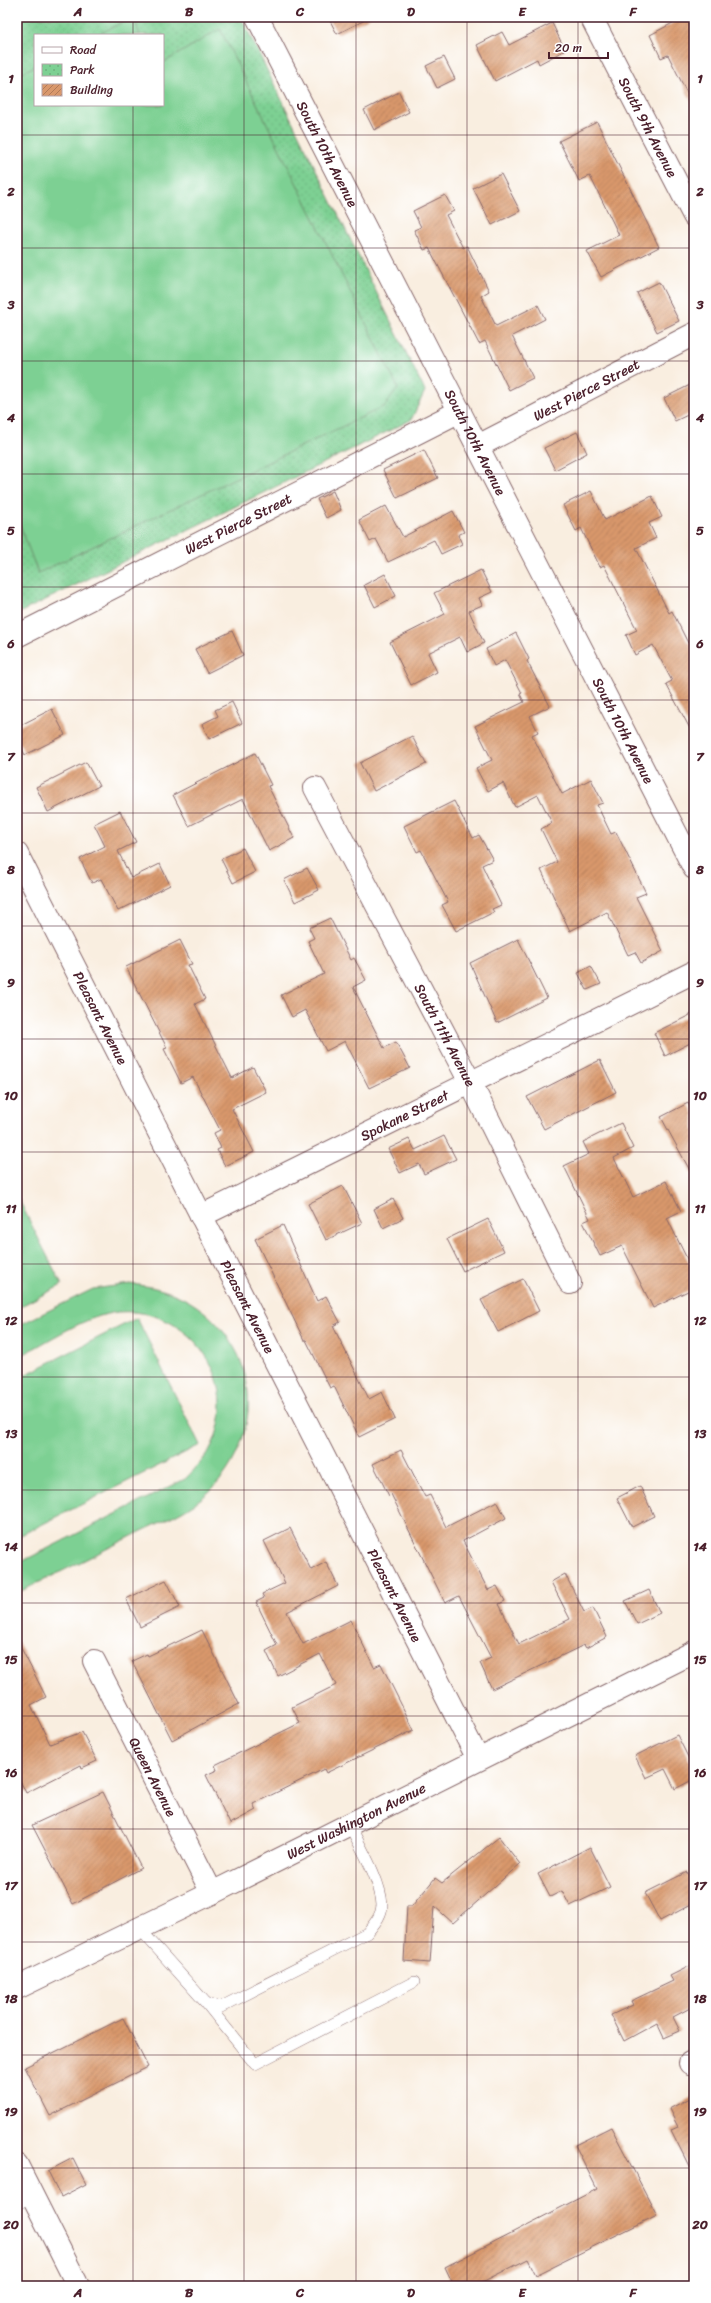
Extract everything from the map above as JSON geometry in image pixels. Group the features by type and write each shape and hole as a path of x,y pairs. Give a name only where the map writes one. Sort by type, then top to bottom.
{"street":[{"name":"South 10th Avenue","path":"257,17 694,868"},
{"name":"South 9th Avenue","path":"591,17 694,216"},
{"name":"West Pierce Street","path":"478,446 694,334"},
{"name":"West Pierce Street","path":"17,636 460,411"},
{"name":"South 11th Avenue","path":"315,788 470,1082 570,1283"},
{"name":"Pleasant Avenue","path":"17,854 478,1759"},
{"name":"Spokane Street","path":"201,1216 694,972"},
{"name":"West Washington Avenue","path":"17,1988 212,1893 694,1652"},
{"name":"Queen Avenue","path":"94,1661 212,1893"},
{"path":"17,2165 25,2200 78,2286"}],"lane":[{"path":"206,2003 221,2007 367,1932 379,1917 382,1906 376,1883 350,1824"},
{"path":"139,1928 206,2003 255,2064 414,1982"}],"green space":[{"path":"17,17 241,17 425,391 411,420 17,614"},
{"path":"133,17 140,34 99,34"},
{"path":"220,29 398,388 385,406 38,573 17,517 17,75 34,66 34,106 164,106 164,62"},
{"path":"17,1196 62,1285 17,1308"},
{"path":"130,1284 147,1286 177,1295 203,1311 225,1333 238,1354 246,1378 248,1411 241,1443 226,1472 212,1489 195,1503 166,1520 17,1593 17,1564 185,1479 206,1455 215,1438 221,1414 220,1391 213,1369 202,1350 186,1333 166,1321 144,1313 119,1312 106,1314 93,1318 67,1330 17,1358 17,1326 93,1289"},
{"path":"137,1318 200,1445 17,1537 17,1379"}],"building":[{"path":"328,17 371,17 337,34"},
{"path":"684,17 694,17 694,107 668,55 661,58 650,35"},
{"path":"552,23 565,50 539,64 537,59 495,81 477,45 502,32 509,45"},
{"path":"444,57 455,79 437,88 426,66"},
{"path":"399,92 409,112 374,130 364,110"},
{"path":"597,122 659,247 601,277 587,251 619,235 590,176 579,181 559,141"},
{"path":"501,174 520,211 492,225 473,188"},
{"path":"445,195 454,211 446,215 463,248 467,246 489,291 481,296 496,326 538,305 545,319 512,336 533,378 509,390 485,341 479,344 429,248 424,250 414,230 421,227 413,211"},
{"path":"659,282 679,321 657,332 637,293"},
{"path":"694,383 694,412 675,421 664,398"},
{"path":"577,432 587,453 555,470 544,448"},
{"path":"424,450 438,478 397,498 383,470"},
{"path":"333,491 341,510 326,518 317,499"},
{"path":"591,491 605,520 652,496 662,517 649,523 656,538 636,548 669,613 672,611 688,643 694,640 694,736 666,684 672,681 653,645 635,655 626,635 637,630 604,565 600,567 581,528 576,531 563,505"},
{"path":"386,506 403,537 453,511 464,532 458,535 462,544 441,554 434,540 388,562 376,539 370,542 359,520"},
{"path":"481,570 492,592 479,598 482,605 469,611 484,643 467,652 460,637 428,653 437,672 411,685 390,642 445,614 434,593"},
{"path":"385,574 396,596 375,607 364,585"},
{"path":"232,631 243,655 207,673 195,649"},
{"path":"516,633 529,659 527,661 550,706 530,716 538,732 532,735 562,794 591,779 603,803 597,805 611,834 616,832 646,893 636,897 663,951 641,963 635,952 628,955 607,912 570,931 541,870 557,862 541,829 552,823 538,795 515,807 503,783 488,791 476,768 492,760 475,726 524,702 520,694 522,693 505,660 494,666 486,649"},
{"path":"232,702 242,723 209,739 202,724 218,716 215,710"},
{"path":"52,709 65,735 25,755 17,738 17,727"},
{"path":"412,736 426,764 374,791 360,763"},
{"path":"255,753 271,785 268,786 294,838 269,851 243,799 189,826 173,795"},
{"path":"86,762 99,786 48,812 36,787"},
{"path":"454,801 473,838 479,835 493,860 482,865 501,905 492,909 494,912 456,931 442,905 448,902 421,850 417,852 404,826"},
{"path":"120,811 136,842 118,851 131,878 160,864 170,885 118,911 101,879 92,883 80,859 105,846 94,824"},
{"path":"243,848 255,872 233,883 221,859"},
{"path":"307,868 319,890 295,902 284,880"},
{"path":"330,918 351,960 354,958 366,980 353,987 384,1048 396,1042 410,1068 369,1088 345,1041 326,1051 305,1010 292,1017 281,995 324,974 308,941 314,938 309,928"},
{"path":"518,939 547,998 497,1023 470,963"},
{"path":"180,940 192,964 188,965 205,999 195,1004 232,1078 253,1067 266,1092 232,1109 254,1152 225,1166 217,1150 221,1148 214,1133 220,1130 193,1077 181,1083 164,1049 167,1048 126,967"},
{"path":"591,966 601,984 587,990 578,973"},
{"path":"694,1013 694,1041 665,1056 654,1033"},
{"path":"600,1060 616,1092 544,1129 527,1097"},
{"path":"688,1103 694,1114 694,1178 661,1117"},
{"path":"621,1123 633,1148 614,1158 633,1197 666,1181 681,1211 667,1218 694,1273 694,1288 653,1308 622,1246 600,1256 583,1222 590,1219 564,1166 589,1154 583,1142"},
{"path":"444,1136 456,1159 424,1174 419,1164 400,1173 388,1149 409,1139 415,1150"},
{"path":"343,1186 362,1223 326,1240 308,1204"},
{"path":"393,1199 403,1218 383,1228 374,1209"},
{"path":"488,1219 504,1251 463,1271 447,1239"},
{"path":"283,1225 317,1301 326,1296 340,1322 333,1326 369,1399 382,1392 395,1419 359,1437 334,1386 330,1388 306,1340 304,1340 255,1239"},
{"path":"523,1279 539,1311 498,1332 481,1300"},
{"path":"401,1450 425,1497 430,1495 446,1527 497,1501 506,1518 463,1541 488,1590 497,1586 505,1601 499,1604 519,1644 570,1619 551,1582 565,1574 584,1612 593,1608 607,1637 586,1648 584,1645 492,1689 480,1663 491,1658 459,1596 445,1603 391,1494 389,1496 373,1464"},
{"path":"640,1486 654,1516 632,1527 617,1498"},
{"path":"290,1528 311,1570 326,1562 338,1586 287,1612 303,1644 351,1620 374,1667 381,1664 414,1730 326,1773 324,1769 253,1804 256,1810 230,1824 206,1775 217,1770 215,1765 300,1723 292,1707 336,1685 320,1654 278,1676 266,1651 277,1645 256,1602 264,1598 262,1594 285,1583 264,1541"},
{"path":"166,1580 180,1607 140,1627 126,1599"},
{"path":"649,1590 660,1613 637,1624 625,1601"},
{"path":"202,1630 239,1704 172,1740 132,1661 147,1654 148,1656"},
{"path":"17,1640 46,1697 31,1705 50,1744 82,1732 97,1761 82,1768 81,1765 26,1793 17,1774"},
{"path":"677,1735 694,1769 694,1779 675,1789 665,1769 646,1778 635,1756"},
{"path":"103,1792 141,1868 73,1904 32,1825"},
{"path":"499,1837 520,1864 453,1923 434,1906 430,1963 404,1961 407,1906 412,1906 435,1878 442,1883"},
{"path":"590,1847 610,1887 570,1906 562,1891 550,1897 538,1874"},
{"path":"687,1872 694,1886 694,1903 660,1921 645,1893"},
{"path":"694,1964 694,2006 673,2017 680,2031 664,2038 657,2023 624,2041 611,2015 633,2005 631,2001 673,1981 670,1976"},
{"path":"123,2018 148,2067 50,2116 25,2067"},
{"path":"694,2096 694,2176 671,2130 678,2127 669,2109"},
{"path":"611,2127 657,2215 536,2275 528,2259 474,2286 454,2286 445,2267 597,2189 575,2145"},
{"path":"73,2158 86,2184 61,2197 48,2171"}]}
